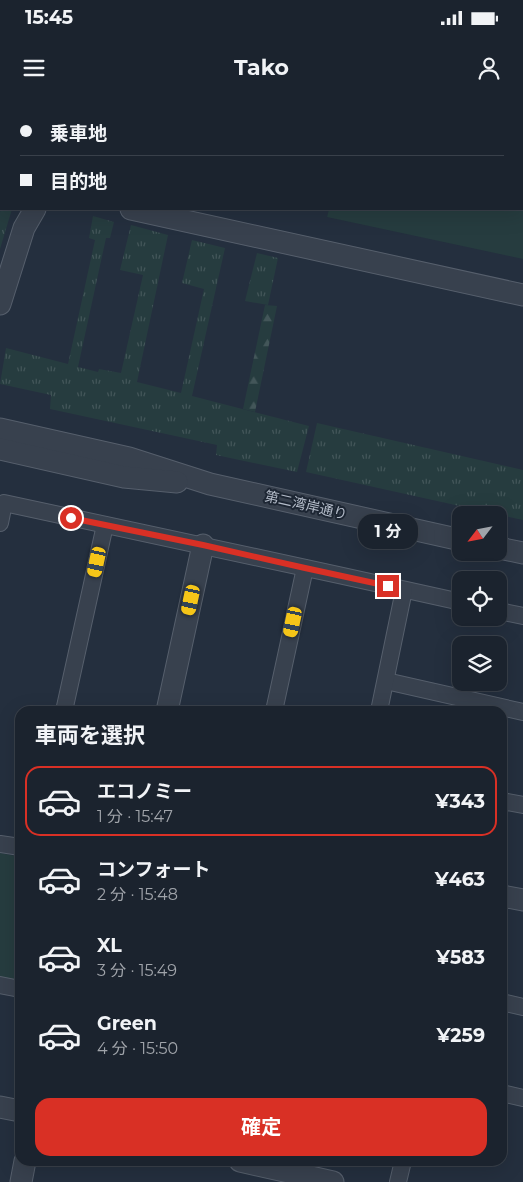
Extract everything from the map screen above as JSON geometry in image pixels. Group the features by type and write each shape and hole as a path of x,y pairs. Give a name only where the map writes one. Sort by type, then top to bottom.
{"street":[{"path":"0,304 24,228 34,210"},
{"path":"136,210 523,294"},
{"name":"第二湾岸通り","path":"0,429 129,458 210,484 452,538"},
{"name":"第二湾岸通り","path":"0,449 124,477 210,484"},
{"path":"0,523 4,504 203,545 452,600"},
{"path":"65,706 105,525"},
{"path":"167,706 203,545"},
{"path":"508,550 523,554"},
{"path":"275,706 305,568"},
{"path":"380,706 404,590"},
{"path":"507,613 523,616"},
{"path":"386,681 496,706"},
{"path":"507,708 523,712"},
{"path":"507,802 523,805"},
{"path":"0,844 15,847"},
{"path":"507,897 523,900"},
{"path":"0,984 15,988"},
{"path":"507,1003 523,1007"},
{"path":"507,1094 523,1098"},
{"path":"0,1107 15,1111"},
{"path":"21,1182 24,1166"},
{"path":"262,1166 333,1182"},
{"path":"398,1182 402,1166"}],"green space":[{"path":"1,210 12,210 0,249"},
{"path":"329,210 523,210 523,259 327,217"},
{"path":"93,216 114,222 110,238 106,238 78,367 98,372 99,369 121,373 143,275 120,270 131,225 168,235 137,382 181,393 204,289 182,283 192,240 225,248 192,396 309,426 297,472 216,455 217,445 50,409 51,395 0,384 6,348 68,364 95,240 89,238"},
{"path":"257,253 278,258 268,305 245,301"},
{"path":"265,305 277,306 255,412 243,409"},
{"path":"317,423 523,470 523,520 508,517 508,506 460,506 306,472"},
{"path":"0,853 15,856 15,983 0,980"}],"route":[{"path":"71,518 388,586"}]}
